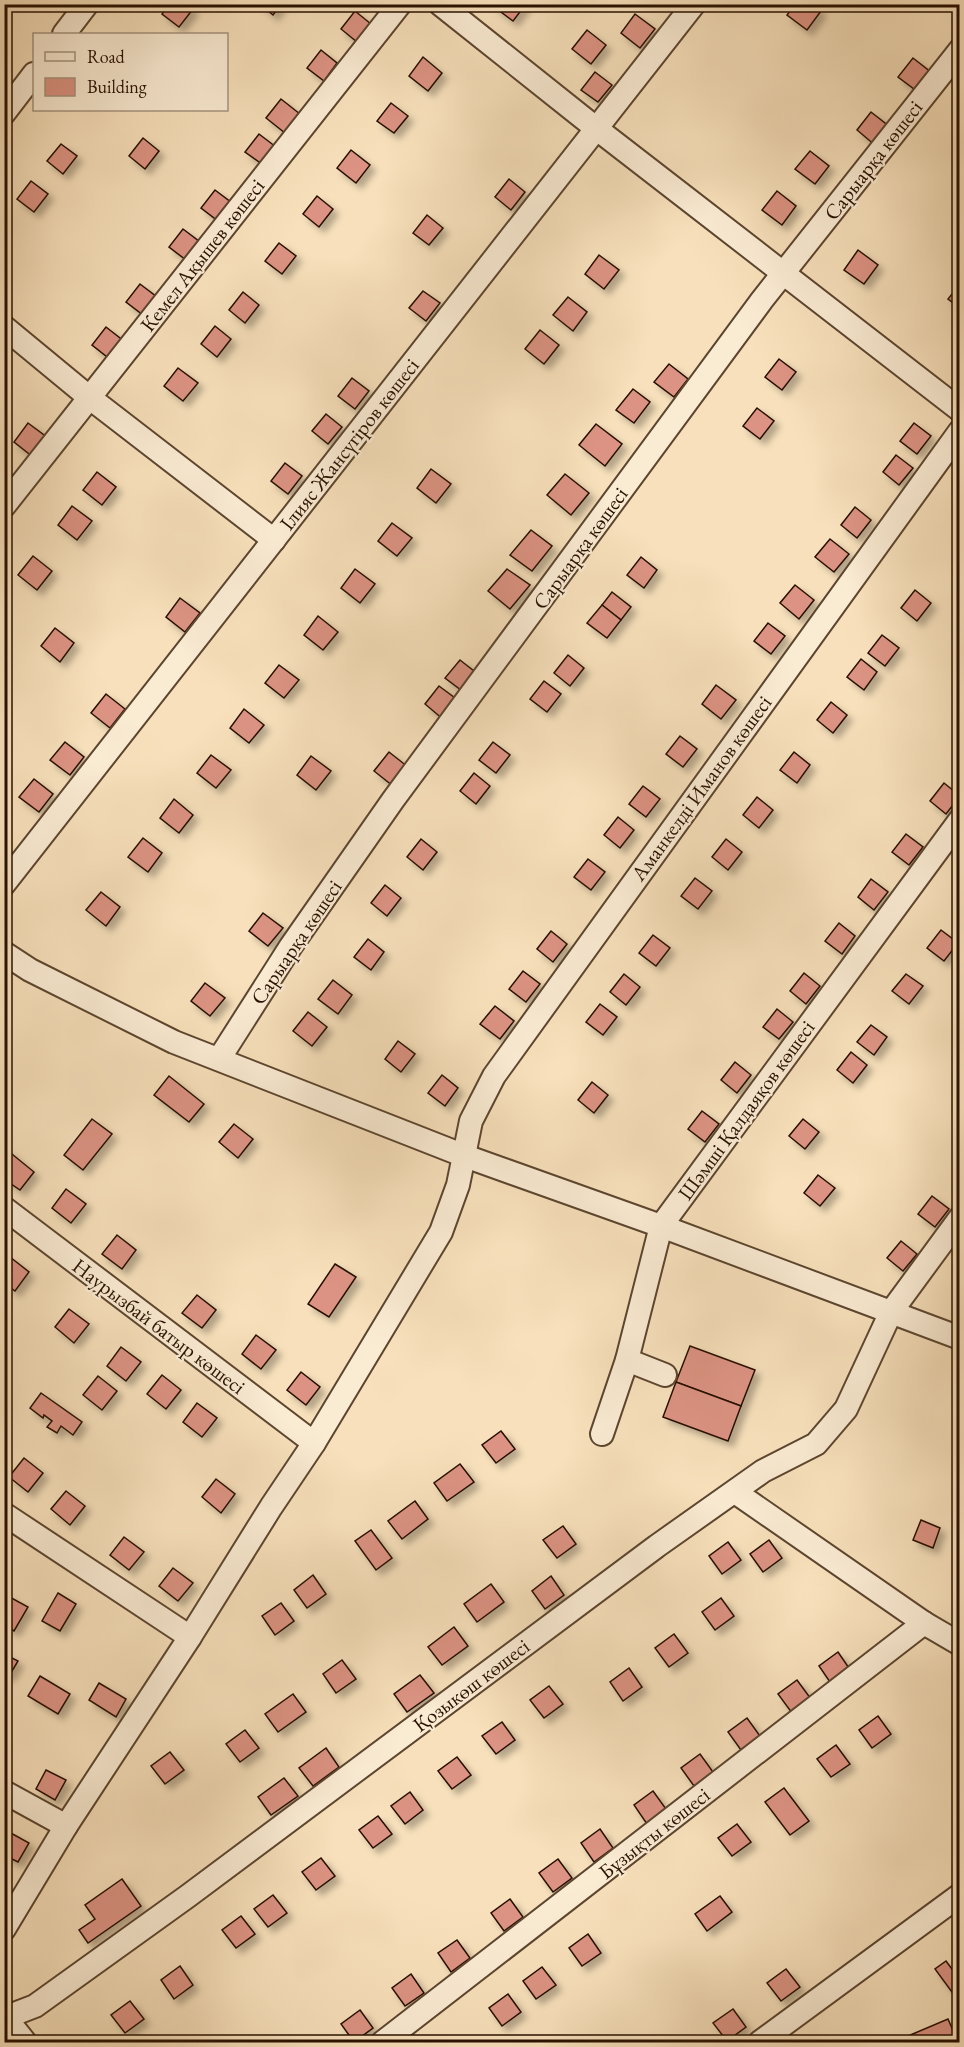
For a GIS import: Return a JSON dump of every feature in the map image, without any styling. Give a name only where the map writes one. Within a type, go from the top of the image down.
[{"type":"street","points":[[65,33],[87,4]]},
{"type":"street","name":"Кемел Ақышев көшесі","points":[[4,506],[400,4]]},
{"type":"street","points":[[440,4],[597,129],[960,410]]},
{"type":"street","name":"Ілияс Жансүгіров көшесі","points":[[4,884],[694,4]]},
{"type":"street","name":"Сарыарқа көшесі","points":[[219,1059],[291,946],[393,800],[783,273],[960,50]]},
{"type":"street","points":[[4,113],[33,75]]},
{"type":"street","points":[[4,327],[90,398],[274,540]]},
{"type":"street","name":"Аманкелді Иманов көшесі","points":[[4,1929],[66,1826],[314,1443],[441,1232],[465,1156],[471,1121],[494,1076],[960,431]]},
{"type":"street","name":"Шәмші Қалдаяқов көшесі","points":[[602,1434],[627,1360],[661,1226],[960,820]]},
{"type":"street","points":[[4,953],[30,970],[174,1042],[465,1156],[661,1226],[960,1338]]},
{"type":"street","name":"Наурызбай батыр көшесі","points":[[4,1208],[314,1443]]},
{"type":"street","name":"Қозыкөш көшесі","points":[[5,2018],[35,2006],[179,1903],[657,1546],[763,1471],[816,1444],[846,1409],[891,1312],[960,1218]]},
{"type":"street","points":[[627,1360],[665,1375]]},
{"type":"street","points":[[735,1492],[924,1623],[960,1644]]},
{"type":"street","points":[[4,1514],[190,1637]]},
{"type":"street","name":"Бұзықты көшесі","points":[[383,2043],[924,1623]]},
{"type":"street","points":[[4,1792],[66,1826]]},
{"type":"street","points":[[760,2043],[960,1895]]},
{"type":"street","points":[[5,2018],[25,2043]]},
{"type":"building","points":[[169,4],[187,4],[193,9],[179,27],[162,14]]},
{"type":"building","points":[[260,4],[281,4],[273,15]]},
{"type":"building","points":[[494,4],[526,4],[513,21],[493,6]]},
{"type":"building","points":[[795,4],[813,4],[821,11],[807,30],[787,15]]},
{"type":"building","points":[[355,11],[371,24],[357,42],[341,29]]},
{"type":"building","points":[[635,14],[655,29],[640,48],[621,33]]},
{"type":"building","points":[[587,30],[606,45],[591,64],[572,49]]},
{"type":"building","points":[[321,50],[337,63],[324,81],[307,68]]},
{"type":"building","points":[[423,57],[442,73],[428,91],[409,76]]},
{"type":"building","points":[[913,58],[932,73],[918,92],[898,77]]},
{"type":"building","points":[[595,72],[612,85],[598,102],[581,90]]},
{"type":"building","points":[[281,99],[300,114],[285,133],[266,118]]},
{"type":"building","points":[[391,103],[408,116],[394,133],[377,121]]},
{"type":"building","points":[[871,112],[890,127],[876,146],[857,130]]},
{"type":"building","points":[[259,134],[276,147],[262,164],[245,152]]},
{"type":"building","points":[[143,138],[159,151],[145,169],[129,156]]},
{"type":"building","points":[[61,144],[77,156],[63,174],[47,161]]},
{"type":"building","points":[[351,150],[370,165],[356,183],[337,168]]},
{"type":"building","points":[[810,151],[829,166],[815,184],[795,169]]},
{"type":"building","points":[[509,179],[525,192],[511,210],[495,197]]},
{"type":"building","points":[[31,181],[48,194],[34,212],[17,199]]},
{"type":"building","points":[[215,190],[232,203],[218,221],[201,208]]},
{"type":"building","points":[[777,191],[796,206],[782,225],[762,210]]},
{"type":"building","points":[[317,196],[333,209],[319,227],[303,214]]},
{"type":"building","points":[[427,215],[443,228],[429,245],[413,233]]},
{"type":"building","points":[[183,229],[200,242],[186,260],[169,247]]},
{"type":"building","points":[[279,243],[296,256],[282,274],[265,261]]},
{"type":"building","points":[[858,250],[878,265],[864,284],[844,270]]},
{"type":"building","points":[[599,255],[619,270],[604,289],[585,274]]},
{"type":"building","points":[[140,284],[157,297],[143,315],[126,302]]},
{"type":"building","points":[[960,284],[960,308],[948,299]]},
{"type":"building","points":[[423,291],[440,303],[426,321],[409,308]]},
{"type":"building","points":[[243,292],[259,305],[245,323],[229,310]]},
{"type":"building","points":[[568,297],[587,312],[573,331],[553,315]]},
{"type":"building","points":[[215,326],[231,339],[217,357],[201,344]]},
{"type":"building","points":[[106,327],[125,342],[111,360],[92,345]]},
{"type":"building","points":[[540,330],[559,345],[544,364],[525,349]]},
{"type":"building","points":[[779,359],[796,372],[782,390],[765,377]]},
{"type":"building","points":[[669,364],[688,379],[674,397],[654,382]]},
{"type":"building","points":[[178,368],[198,383],[183,401],[164,386]]},
{"type":"building","points":[[352,378],[369,391],[355,409],[338,396]]},
{"type":"building","points":[[633,389],[650,402],[634,423],[616,410]]},
{"type":"building","points":[[757,408],[774,421],[760,439],[743,426]]},
{"type":"building","points":[[326,414],[342,427],[328,444],[312,431]]},
{"type":"building","points":[[28,423],[48,438],[33,457],[14,442]]},
{"type":"building","points":[[914,423],[931,436],[917,454],[900,441]]},
{"type":"building","points":[[596,424],[622,444],[605,466],[579,445]]},
{"type":"building","points":[[896,455],[913,468],[899,485],[883,472]]},
{"type":"building","points":[[285,463],[302,476],[288,494],[271,481]]},
{"type":"building","points":[[431,469],[451,484],[436,503],[417,488]]},
{"type":"building","points":[[97,472],[116,487],[102,505],[83,490]]},
{"type":"building","points":[[565,474],[589,493],[571,515],[547,495]]},
{"type":"building","points":[[72,506],[92,521],[77,540],[58,525]]},
{"type":"building","points":[[855,507],[871,520],[857,538],[841,525]]},
{"type":"building","points":[[392,523],[412,538],[397,556],[378,541]]},
{"type":"building","points":[[531,530],[552,546],[532,571],[510,555]]},
{"type":"building","points":[[830,539],[849,554],[834,572],[815,557]]},
{"type":"building","points":[[33,556],[52,571],[37,590],[18,575]]},
{"type":"building","points":[[641,557],[657,570],[644,588],[627,575]]},
{"type":"building","points":[[355,569],[375,584],[360,603],[341,588]]},
{"type":"building","points":[[507,569],[530,585],[510,609],[488,591]]},
{"type":"building","points":[[795,585],[814,600],[799,619],[780,603]]},
{"type":"building","points":[[915,590],[931,603],[917,621],[901,608]]},
{"type":"building","points":[[612,592],[631,607],[621,620],[602,605]]},
{"type":"building","points":[[180,598],[200,613],[185,632],[166,617]]},
{"type":"building","points":[[602,605],[621,620],[607,638],[587,623]]},
{"type":"building","points":[[318,616],[338,632],[323,650],[304,635]]},
{"type":"building","points":[[768,623],[785,636],[771,654],[754,641]]},
{"type":"building","points":[[55,628],[74,643],[60,662],[41,646]]},
{"type":"building","points":[[882,635],[899,648],[885,666],[868,653]]},
{"type":"building","points":[[568,655],[584,668],[570,686],[554,673]]},
{"type":"building","points":[[861,659],[877,672],[864,690],[847,677]]},
{"type":"building","points":[[460,660],[479,675],[465,693],[445,678]]},
{"type":"building","points":[[279,665],[299,680],[284,698],[265,683]]},
{"type":"building","points":[[544,681],[561,694],[547,712],[530,699]]},
{"type":"building","points":[[716,685],[736,700],[721,719],[702,704]]},
{"type":"building","points":[[439,686],[459,701],[444,720],[425,704]]},
{"type":"building","points":[[106,694],[125,709],[110,728],[91,713]]},
{"type":"building","points":[[831,702],[847,715],[833,733],[817,720]]},
{"type":"building","points":[[244,709],[264,725],[249,743],[230,728]]},
{"type":"building","points":[[680,736],[697,749],[683,767],[666,754]]},
{"type":"building","points":[[65,742],[84,757],[70,775],[50,760]]},
{"type":"building","points":[[493,742],[510,755],[496,773],[479,760]]},
{"type":"building","points":[[389,752],[408,767],[393,786],[374,771]]},
{"type":"building","points":[[794,752],[810,765],[797,783],[780,770]]},
{"type":"building","points":[[211,755],[231,770],[216,788],[197,773]]},
{"type":"building","points":[[311,756],[331,771],[316,790],[297,775]]},
{"type":"building","points":[[474,773],[490,786],[476,804],[460,791]]},
{"type":"building","points":[[34,779],[53,794],[39,812],[19,797]]},
{"type":"building","points":[[944,783],[960,796],[946,814],[930,801]]},
{"type":"building","points":[[643,786],[660,799],[646,817],[629,804]]},
{"type":"building","points":[[757,797],[773,810],[759,828],[743,815]]},
{"type":"building","points":[[174,799],[193,815],[179,833],[160,818]]},
{"type":"building","points":[[618,817],[634,830],[620,848],[604,835]]},
{"type":"building","points":[[906,834],[923,847],[909,865],[892,852]]},
{"type":"building","points":[[143,838],[162,853],[148,872],[128,857]]},
{"type":"building","points":[[421,839],[437,852],[423,870],[407,857]]},
{"type":"building","points":[[726,839],[742,852],[728,870],[712,857]]},
{"type":"building","points":[[588,859],[605,872],[591,890],[574,877]]},
{"type":"building","points":[[695,878],[712,891],[698,909],[681,896]]},
{"type":"building","points":[[871,879],[888,892],[874,910],[858,897]]},
{"type":"building","points":[[385,885],[401,898],[387,916],[371,903]]},
{"type":"building","points":[[101,892],[120,907],[106,926],[86,910]]},
{"type":"building","points":[[263,913],[283,928],[268,946],[249,931]]},
{"type":"building","points":[[839,923],[855,936],[842,954],[825,941]]},
{"type":"building","points":[[941,930],[958,943],[944,961],[927,948]]},
{"type":"building","points":[[551,931],[567,944],[553,962],[537,949]]},
{"type":"building","points":[[653,935],[670,948],[656,966],[639,953]]},
{"type":"building","points":[[368,939],[384,952],[371,970],[354,957]]},
{"type":"building","points":[[523,971],[540,984],[526,1002],[509,989]]},
{"type":"building","points":[[804,973],[820,986],[806,1004],[790,991]]},
{"type":"building","points":[[624,974],[640,987],[626,1005],[610,992]]},
{"type":"building","points":[[906,974],[923,986],[909,1004],[892,991]]},
{"type":"building","points":[[333,980],[352,995],[338,1014],[318,999]]},
{"type":"building","points":[[205,983],[225,998],[210,1016],[191,1001]]},
{"type":"building","points":[[600,1004],[617,1017],[603,1035],[586,1022]]},
{"type":"building","points":[[495,1006],[514,1021],[500,1039],[480,1024]]},
{"type":"building","points":[[777,1009],[793,1022],[779,1039],[763,1027]]},
{"type":"building","points":[[308,1012],[327,1027],[312,1046],[293,1031]]},
{"type":"building","points":[[871,1025],[887,1037],[874,1055],[857,1042]]},
{"type":"building","points":[[398,1041],[415,1054],[401,1072],[385,1059]]},
{"type":"building","points":[[851,1052],[867,1065],[853,1083],[837,1070]]},
{"type":"building","points":[[735,1062],[751,1075],[737,1093],[721,1080]]},
{"type":"building","points":[[442,1075],[458,1088],[445,1106],[428,1093]]},
{"type":"building","points":[[169,1076],[204,1104],[189,1122],[154,1095]]},
{"type":"building","points":[[592,1082],[608,1095],[594,1113],[578,1100]]},
{"type":"building","points":[[702,1111],[719,1124],[705,1142],[688,1129]]},
{"type":"building","points":[[92,1119],[112,1134],[83,1170],[64,1155]]},
{"type":"building","points":[[803,1119],[819,1132],[805,1149],[789,1136]]},
{"type":"building","points":[[234,1124],[253,1139],[238,1158],[219,1142]]},
{"type":"building","points":[[7,1150],[34,1172],[20,1190],[4,1179],[4,1153]]},
{"type":"building","points":[[818,1175],[835,1188],[820,1206],[804,1193]]},
{"type":"building","points":[[66,1189],[86,1204],[71,1223],[52,1208]]},
{"type":"building","points":[[932,1196],[949,1209],[935,1227],[918,1214]]},
{"type":"building","points":[[117,1235],[136,1250],[122,1269],[102,1254]]},
{"type":"building","points":[[901,1241],[917,1254],[903,1271],[887,1258]]},
{"type":"building","points":[[10,1257],[29,1272],[15,1291],[4,1283],[4,1264]]},
{"type":"building","points":[[335,1264],[356,1277],[329,1317],[308,1304]]},
{"type":"building","points":[[197,1295],[216,1310],[202,1328],[182,1313]]},
{"type":"building","points":[[69,1309],[89,1324],[74,1343],[55,1327]]},
{"type":"building","points":[[256,1335],[276,1350],[261,1369],[242,1354]]},
{"type":"building","points":[[690,1346],[755,1370],[741,1406],[676,1382]]},
{"type":"building","points":[[121,1347],[141,1362],[126,1381],[107,1366]]},
{"type":"building","points":[[301,1372],[320,1387],[306,1405],[287,1390]]},
{"type":"building","points":[[162,1375],[181,1390],[166,1409],[147,1394]]},
{"type":"building","points":[[98,1376],[117,1391],[102,1410],[83,1395]]},
{"type":"building","points":[[676,1382],[741,1406],[728,1441],[663,1417]]},
{"type":"building","points":[[41,1393],[82,1422],[73,1435],[61,1426],[57,1433],[47,1427],[52,1421],[44,1415],[43,1418],[30,1408]]},
{"type":"building","points":[[197,1403],[217,1418],[202,1437],[183,1422]]},
{"type":"building","points":[[501,1431],[515,1449],[496,1463],[482,1445]]},
{"type":"building","points":[[24,1458],[43,1473],[28,1492],[9,1477]]},
{"type":"building","points":[[460,1464],[474,1482],[447,1501],[434,1483]]},
{"type":"building","points":[[216,1479],[235,1494],[221,1513],[202,1497]]},
{"type":"building","points":[[66,1491],[85,1506],[70,1525],[51,1509]]},
{"type":"building","points":[[415,1501],[428,1519],[402,1539],[388,1521]]},
{"type":"building","points":[[921,1520],[940,1528],[933,1548],[913,1540]]},
{"type":"building","points":[[563,1526],[576,1544],[557,1558],[543,1540]]},
{"type":"building","points":[[371,1530],[392,1558],[376,1570],[355,1541]]},
{"type":"building","points":[[124,1537],[144,1552],[129,1570],[110,1555]]},
{"type":"building","points":[[769,1540],[782,1558],[763,1572],[750,1554]]},
{"type":"building","points":[[728,1542],[741,1560],[722,1574],[709,1556]]},
{"type":"building","points":[[173,1568],[193,1583],[178,1601],[159,1586]]},
{"type":"building","points":[[313,1575],[326,1594],[307,1608],[294,1590]]},
{"type":"building","points":[[551,1576],[564,1595],[545,1609],[532,1591]]},
{"type":"building","points":[[491,1584],[504,1602],[477,1622],[464,1604]]},
{"type":"building","points":[[58,1593],[76,1604],[60,1631],[42,1621]]},
{"type":"building","points":[[6,1595],[28,1607],[14,1631],[4,1625]]},
{"type":"building","points":[[721,1598],[734,1616],[715,1630],[702,1612]]},
{"type":"building","points":[[281,1603],[294,1621],[275,1635],[262,1616]]},
{"type":"building","points":[[454,1627],[468,1646],[442,1665],[428,1647]]},
{"type":"building","points":[[674,1634],[688,1653],[669,1667],[655,1648]]},
{"type":"building","points":[[838,1652],[851,1671],[832,1685],[819,1666]]},
{"type":"building","points":[[4,1654],[18,1661],[9,1676],[4,1674]]},
{"type":"building","points":[[342,1660],[356,1679],[336,1693],[323,1674]]},
{"type":"building","points":[[629,1668],[642,1687],[623,1701],[610,1682]]},
{"type":"building","points":[[420,1675],[434,1693],[407,1712],[394,1694]]},
{"type":"building","points":[[40,1676],[70,1694],[58,1714],[28,1696]]},
{"type":"building","points":[[797,1680],[811,1699],[792,1713],[778,1694]]},
{"type":"building","points":[[99,1683],[126,1699],[116,1717],[89,1700]]},
{"type":"building","points":[[549,1686],[563,1704],[544,1718],[530,1700]]},
{"type":"building","points":[[293,1694],[306,1712],[278,1732],[265,1714]]},
{"type":"building","points":[[878,1716],[891,1734],[872,1748],[859,1730]]},
{"type":"building","points":[[747,1718],[760,1736],[741,1750],[728,1732]]},
{"type":"building","points":[[502,1722],[515,1740],[496,1754],[482,1736]]},
{"type":"building","points":[[245,1730],[259,1748],[240,1762],[226,1744]]},
{"type":"building","points":[[836,1745],[850,1764],[831,1777],[817,1759]]},
{"type":"building","points":[[326,1748],[339,1767],[313,1786],[299,1768]]},
{"type":"building","points":[[170,1752],[184,1770],[165,1784],[151,1766]]},
{"type":"building","points":[[700,1754],[713,1772],[694,1786],[681,1768]]},
{"type":"building","points":[[457,1757],[471,1775],[452,1789],[438,1771]]},
{"type":"building","points":[[46,1770],[66,1780],[55,1800],[36,1789]]},
{"type":"building","points":[[284,1778],[298,1796],[271,1815],[258,1797]]},
{"type":"building","points":[[784,1788],[809,1821],[790,1835],[765,1802]]},
{"type":"building","points":[[653,1791],[666,1809],[647,1824],[634,1805]]},
{"type":"building","points":[[410,1792],[423,1810],[405,1824],[391,1806]]},
{"type":"building","points":[[378,1816],[392,1834],[373,1848],[359,1830]]},
{"type":"building","points":[[737,1824],[751,1842],[732,1856],[718,1838]]},
{"type":"building","points":[[600,1829],[613,1848],[594,1862],[581,1843]]},
{"type":"building","points":[[9,1832],[29,1843],[18,1862],[4,1855],[4,1841]]},
{"type":"building","points":[[321,1858],[335,1876],[316,1890],[302,1872]]},
{"type":"building","points":[[558,1859],[572,1878],[553,1892],[539,1873]]},
{"type":"building","points":[[122,1879],[141,1906],[88,1943],[79,1930],[95,1919],[85,1905]]},
{"type":"building","points":[[273,1895],[287,1913],[268,1927],[254,1909]]},
{"type":"building","points":[[720,1896],[732,1912],[707,1931],[695,1914]]},
{"type":"building","points":[[510,1899],[523,1917],[504,1931],[491,1913]]},
{"type":"building","points":[[241,1916],[255,1934],[236,1948],[222,1930]]},
{"type":"building","points":[[588,1934],[601,1953],[582,1966],[569,1948]]},
{"type":"building","points":[[457,1940],[470,1958],[451,1972],[438,1953]]},
{"type":"building","points":[[946,1961],[960,1980],[960,2003],[935,1969]]},
{"type":"building","points":[[180,1966],[193,1985],[174,1999],[161,1980]]},
{"type":"building","points":[[542,1967],[556,1985],[536,1999],[523,1981]]},
{"type":"building","points":[[786,1969],[800,1987],[781,2001],[767,1983]]},
{"type":"building","points":[[411,1974],[424,1993],[405,2006],[392,1988]]},
{"type":"building","points":[[508,1994],[521,2012],[502,2026],[489,2008]]},
{"type":"building","points":[[130,2001],[144,2019],[125,2033],[111,2015]]},
{"type":"building","points":[[733,2009],[746,2027],[727,2041],[713,2023]]},
{"type":"building","points":[[360,2010],[373,2028],[354,2042],[341,2024]]},
{"type":"building","points":[[948,2019],[958,2042],[902,2042],[901,2039]]},
{"type":"building","points":[[82,2037],[87,2042],[74,2042]]}]
